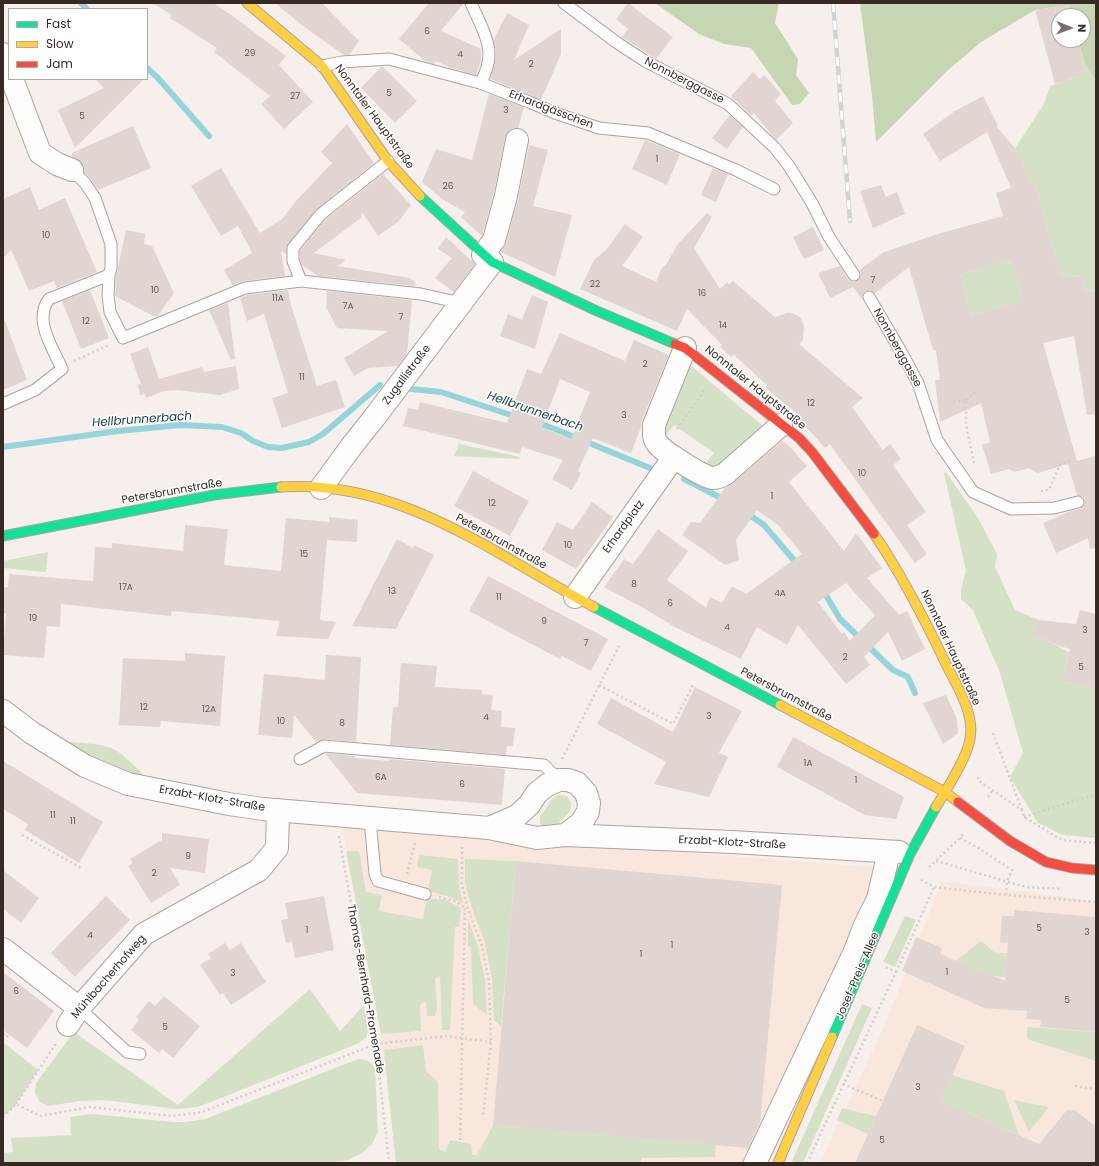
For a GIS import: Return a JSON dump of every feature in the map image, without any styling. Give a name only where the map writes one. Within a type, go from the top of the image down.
[{"type":"street","name":"Nonntaler Hauptstraße","points":[[247,3],[322,66],[388,161],[414,192],[461,233],[487,259],[597,311],[685,348],[782,424],[799,438],[812,452],[891,559],[918,606],[967,708],[972,731],[972,740],[945,792]]},
{"type":"street","points":[[3,54],[8,67]]},
{"type":"street","points":[[12,80],[40,153],[57,164],[72,170]]},
{"type":"street","name":"Zugallistraße","points":[[321,488],[461,303],[487,259],[494,240],[506,196],[518,140]]},
{"type":"street","points":[[685,348],[654,425],[654,438],[668,453],[708,477],[719,478],[782,424]]},
{"type":"street","name":"Erhardplatz","points":[[575,596],[668,453]]},
{"type":"street","name":"Petersbrunnstraße","points":[[3,536],[250,490],[295,487],[351,491],[420,513],[463,533],[531,573],[945,792]]},
{"type":"street","name":"Erzabt-Klotz-Straße","points":[[3,711],[32,734],[85,766],[128,784],[229,804],[337,816],[489,828],[537,838],[565,835],[732,842],[894,852]]},
{"type":"street","points":[[559,780],[568,780],[577,783],[586,793],[589,803],[588,812],[581,823],[565,835]]},
{"type":"street","name":"Erzabt-Klotz-Straße","points":[[489,828],[517,816],[529,805],[537,793],[547,784],[559,780]]},
{"type":"street","points":[[945,792],[1010,840],[1046,862],[1072,868],[1096,870]]},
{"type":"street","name":"Josef-Preis-Allee","points":[[778,1163],[910,854],[945,792]]},
{"type":"street","name":"Mühlbacherhofweg","points":[[74,1016],[144,934],[259,870],[277,848],[278,810]]},
{"type":"street","name":"Josef-Preis-Allee","points":[[755,1163],[856,952],[865,924],[878,898],[894,852]]},
{"type":"street","points":[[3,949],[74,1016]]},
{"type":"lane","points":[[471,3],[489,44],[490,59],[486,73],[480,84]]},
{"type":"lane","name":"Nonnberggasse","points":[[564,3],[645,62],[728,104],[775,148],[789,166],[812,203],[829,237],[854,275]]},
{"type":"lane","name":"Erhardgässchen","points":[[322,66],[342,62],[389,59],[480,84],[529,102],[554,114],[599,128],[648,133],[736,170],[774,189]]},
{"type":"lane","points":[[301,281],[293,261],[293,248],[321,214],[388,161]]},
{"type":"lane","points":[[72,170],[85,183],[95,198],[111,244],[111,268],[109,275],[108,295],[110,312],[123,338],[245,288],[301,281],[421,294],[461,303]]},
{"type":"lane","points":[[3,404],[35,390],[62,369],[43,327],[42,314],[44,305],[49,299],[109,275]]},
{"type":"lane","name":"Nonnberggasse","points":[[869,297],[918,383],[937,440],[974,492],[1011,510],[1054,508],[1078,502]]},
{"type":"lane","points":[[300,759],[324,746],[544,765],[559,780]]},
{"type":"lane","points":[[370,819],[375,874],[378,881],[424,894]]},
{"type":"lane","points":[[74,1016],[127,1052],[140,1054]]},
{"type":"path","points":[[62,369],[75,359],[123,338]]},
{"type":"path","points":[[668,453],[706,388]]},
{"type":"path","points":[[953,402],[966,400],[978,390]]},
{"type":"path","points":[[966,400],[966,424],[973,462],[976,467]]},
{"type":"path","points":[[1034,492],[1049,490],[1060,464],[1072,460]]},
{"type":"path","points":[[559,780],[563,757],[630,626]]},
{"type":"path","points":[[599,685],[673,724],[703,664]]},
{"type":"path","points":[[992,730],[1024,817],[1062,840],[1096,843]]},
{"type":"path","points":[[992,791],[1023,811]]},
{"type":"path","points":[[1024,817],[1096,794]]},
{"type":"path","name":"Thomas-Bernhard-Promenade","points":[[337,816],[340,849],[376,1044],[389,1163]]},
{"type":"path","points":[[404,888],[419,822]]},
{"type":"path","points":[[22,835],[83,869]]},
{"type":"path","points":[[1006,895],[1007,881],[1012,870],[960,838],[936,861],[1007,881],[1026,887],[1065,889]]},
{"type":"path","points":[[462,846],[462,884],[468,911],[482,946],[489,981],[491,1042],[483,1117]]},
{"type":"path","points":[[917,877],[934,887],[1006,895],[1096,902]]},
{"type":"path","points":[[807,1163],[934,887]]},
{"type":"path","points":[[424,894],[457,902],[468,911]]},
{"type":"path","points":[[460,1140],[465,908]]},
{"type":"path","points":[[881,965],[896,972]]},
{"type":"path","name":"Mühlbacherhofweg","points":[[3,1116],[16,1104],[74,1016]]},
{"type":"path","points":[[3,1034],[7,1037],[8,1034]]},
{"type":"path","points":[[16,1104],[40,1116],[90,1107],[172,1116],[202,1112],[376,1044],[446,1036],[491,1042]]},
{"type":"path","points":[[843,1084],[883,1101]]},
{"type":"path","points":[[1076,1086],[1096,1089]]},
{"type":"shaded area","points":[[342,826],[895,869],[769,1163],[396,1163],[381,1034]]},
{"type":"shaded area","points":[[942,881],[1096,901],[1096,1163],[820,1163],[885,1024]]},
{"type":"green space","points":[[655,3],[779,3],[775,23],[798,59],[796,75],[809,93],[800,104],[792,105],[751,48],[724,44],[699,34]]},
{"type":"green space","points":[[860,3],[1096,3],[1096,82],[1084,61],[1080,48],[1091,48],[1091,8],[1069,8],[1068,5],[1035,10],[981,42],[946,72],[876,142],[872,95]]},
{"type":"green space","points":[[1084,61],[1096,82],[1096,291],[1083,290],[1084,277],[1061,276],[1034,181],[1031,182],[1015,148],[1044,104],[1050,86],[1085,74],[1081,63]]},
{"type":"green space","points":[[1011,260],[1023,301],[971,315],[961,274]]},
{"type":"green space","points":[[689,364],[763,426],[720,466],[712,469],[703,466],[714,453],[674,425],[664,438],[661,424]]},
{"type":"green space","points":[[459,444],[520,457],[519,459],[454,456]]},
{"type":"green space","points":[[946,472],[978,518],[997,554],[995,567],[1015,610],[1039,620],[1033,635],[1069,652],[1062,681],[1096,689],[1096,838],[1063,835],[1038,823],[1010,777],[1023,753],[1000,673],[973,610],[961,599],[961,589],[966,571],[944,473]]},
{"type":"green space","points":[[48,552],[46,572],[3,568],[3,561]]},
{"type":"green space","points":[[67,743],[93,744],[112,748],[126,758],[141,772],[142,776],[94,757]]},
{"type":"green space","points":[[558,795],[567,796],[571,803],[570,811],[556,826],[546,827],[540,824],[540,816],[550,802]]},
{"type":"green space","points":[[346,851],[359,851],[366,892],[382,895],[379,911],[423,919],[427,898],[446,900],[461,908],[459,927],[455,927],[450,1030],[442,1030],[440,976],[435,978],[437,1009],[435,1016],[427,1016],[426,1001],[420,1005],[421,1031],[381,1034]]},
{"type":"green space","points":[[419,855],[458,859],[459,885],[463,903],[447,896],[428,891],[432,870],[417,867]]},
{"type":"green space","points":[[465,859],[516,861],[501,1026],[494,1020],[492,980],[485,943],[471,906],[465,882]]},
{"type":"green space","points":[[905,916],[916,920],[895,967],[883,962]]},
{"type":"green space","points":[[468,919],[478,946],[485,981],[487,1015],[473,1004],[471,947],[468,947]]},
{"type":"green space","points":[[981,941],[994,952],[1011,954],[1007,962],[1005,977],[993,976],[956,961]]},
{"type":"green space","points":[[310,989],[340,1031],[364,1005],[368,1032],[366,1038],[357,1044],[198,1107],[176,1109],[104,1100],[80,1101],[48,1106],[40,1102],[35,1093],[36,1083],[74,1032],[178,1105]]},
{"type":"green space","points":[[862,1004],[872,1008],[803,1163],[792,1161]]},
{"type":"green space","points":[[1027,1027],[1096,1032],[1096,1061],[1027,1039]]},
{"type":"green space","points":[[3,1042],[38,1070],[16,1104],[3,1117]]},
{"type":"green space","points":[[423,1045],[426,1071],[438,1082],[439,1149],[445,1152],[450,1140],[471,1144],[472,1155],[477,1155],[493,1125],[716,1145],[715,1157],[641,1158],[641,1163],[396,1163],[384,1050]]},
{"type":"green space","points":[[358,1059],[368,1061],[375,1068],[378,1132],[372,1144],[362,1153],[349,1160],[327,1163],[3,1163],[3,1153],[13,1152],[11,1138],[71,1135],[70,1117],[92,1114],[173,1122],[186,1122],[205,1119]]},
{"type":"green space","points":[[952,1075],[1004,1091],[1019,1135],[941,1101]]},
{"type":"green space","points":[[1014,1100],[1049,1107],[1029,1132]]},
{"type":"green space","points":[[842,1108],[876,1116],[868,1134],[837,1120]]},
{"type":"building","points":[[152,3],[213,3],[286,56],[279,65],[313,102],[284,129],[261,104],[270,96],[214,52],[217,48],[170,18],[172,15]]},
{"type":"building","points":[[275,3],[322,3],[359,41],[349,55],[344,55],[307,29]]},
{"type":"building","points":[[429,3],[464,3],[441,31],[481,49],[481,61],[476,75],[451,68],[436,61],[434,64],[425,61],[399,39]]},
{"type":"building","points":[[628,3],[673,37],[656,59],[622,37],[628,29],[616,19]]},
{"type":"building","points":[[1068,5],[1069,8],[1051,8],[1051,48],[1080,48],[1084,61],[1081,63],[1085,74],[1055,84],[1035,10]]},
{"type":"building","points":[[507,13],[529,25],[514,60],[561,29],[561,54],[541,100],[490,79],[495,62],[496,51],[494,39]]},
{"type":"building","points":[[382,66],[417,101],[395,123],[361,88]]},
{"type":"building","points":[[753,72],[760,79],[764,75],[781,94],[775,101],[793,123],[776,140],[754,113],[751,116],[731,96]]},
{"type":"building","points":[[96,80],[143,80],[75,148],[58,110],[104,88]]},
{"type":"building","points":[[489,94],[524,107],[518,128],[513,128],[508,132],[505,138],[494,193],[482,236],[461,217],[465,212],[442,199],[422,182],[436,149],[472,160]]},
{"type":"building","points":[[983,96],[998,126],[996,126],[1015,148],[1031,182],[1034,181],[1061,276],[1084,277],[1083,290],[1096,291],[1096,414],[1087,415],[1074,336],[1043,343],[1077,461],[1096,456],[1096,548],[1090,549],[1088,538],[1056,553],[1043,523],[1071,511],[1080,509],[1085,504],[1083,497],[1077,495],[1068,464],[1037,473],[1029,468],[1014,472],[1009,469],[991,474],[982,445],[990,442],[981,403],[940,422],[935,380],[940,380],[936,350],[933,350],[909,267],[875,293],[869,290],[865,291],[862,297],[863,301],[853,287],[830,298],[818,273],[840,266],[848,279],[855,282],[860,278],[861,274],[859,270],[884,252],[941,233],[1003,216],[996,193],[1011,188],[987,132],[940,161],[923,134],[955,111]],"holes":[[[1011,260],[1023,301],[971,315],[961,274]]]},
{"type":"building","points":[[730,115],[743,127],[727,149],[712,138]]},
{"type":"building","points":[[347,124],[374,163],[317,209],[288,244],[286,254],[281,251],[285,276],[244,281],[233,286],[224,270],[252,253],[238,226],[221,236],[191,186],[221,168],[260,233],[282,219],[297,200],[332,163],[321,152]]},
{"type":"building","points":[[133,126],[151,168],[98,190],[91,179],[84,172],[82,163],[72,157],[72,153]]},
{"type":"building","points":[[645,140],[680,154],[667,185],[632,169]]},
{"type":"building","points":[[529,145],[548,150],[533,206],[572,215],[555,277],[501,252],[506,243],[518,199]]},
{"type":"building","points":[[713,168],[728,174],[716,202],[701,195]]},
{"type":"building","points":[[383,174],[411,205],[399,221],[378,236],[362,212],[361,218],[314,253],[346,260],[338,266],[410,278],[416,283],[415,286],[318,276],[302,265],[300,260],[300,251],[326,219]]},
{"type":"building","points":[[881,185],[886,197],[897,192],[905,214],[873,228],[860,191]]},
{"type":"building","points":[[30,187],[39,210],[65,198],[97,272],[57,288],[54,281],[29,291],[11,250],[3,258],[3,199]]},
{"type":"building","points":[[707,213],[712,217],[694,248],[720,289],[727,282],[729,284],[733,281],[775,317],[792,313],[800,317],[804,326],[803,340],[799,344],[863,398],[852,407],[883,450],[890,444],[901,459],[893,465],[926,512],[907,525],[927,554],[915,563],[830,444],[825,448],[808,429],[797,420],[801,417],[766,388],[768,386],[734,355],[731,357],[720,347],[722,345],[687,309],[677,331],[580,289],[594,260],[606,250],[625,224],[643,237],[622,266],[656,282],[662,268],[666,265],[677,245]]},
{"type":"building","points":[[813,227],[824,250],[804,259],[793,237]]},
{"type":"building","points":[[126,230],[145,234],[144,244],[152,246],[174,293],[158,316],[153,316],[115,296],[116,276]]},
{"type":"building","points":[[446,237],[475,264],[454,292],[435,278],[452,258],[438,249]]},
{"type":"building","points":[[90,290],[109,338],[81,349],[62,301]]},
{"type":"building","points":[[288,290],[290,302],[317,386],[336,380],[345,407],[282,428],[272,398],[288,393],[264,314],[247,321],[240,298],[247,295]]},
{"type":"building","points":[[327,291],[412,300],[407,354],[398,366],[368,368],[354,376],[344,358],[388,331],[337,328],[326,307]]},
{"type":"building","points":[[532,295],[548,302],[535,349],[500,336],[508,314],[522,320]]},
{"type":"building","points":[[228,303],[235,359],[231,360],[209,310]]},
{"type":"building","points":[[3,321],[5,321],[27,380],[3,390]]},
{"type":"building","points":[[560,333],[625,361],[634,340],[669,355],[642,420],[641,427],[631,453],[593,438],[578,471],[581,473],[572,490],[552,479],[563,460],[522,447],[520,454],[403,426],[408,408],[418,410],[420,402],[507,423],[527,369],[541,374]],"holes":[[[560,379],[590,392],[571,439],[542,428]]]},
{"type":"building","points":[[148,347],[159,379],[202,367],[204,372],[236,366],[239,389],[220,395],[177,390],[164,391],[146,398],[145,394],[140,395],[138,385],[141,384],[130,354]]},
{"type":"building","points":[[782,441],[790,447],[807,466],[789,482],[844,551],[856,533],[882,568],[867,578],[899,615],[907,611],[925,649],[902,661],[888,632],[864,657],[870,665],[846,684],[798,625],[787,645],[757,627],[741,659],[675,627],[604,587],[624,559],[633,564],[658,529],[688,551],[667,580],[706,608],[710,597],[722,603],[732,586],[746,594],[802,554],[778,525],[757,510],[736,540],[739,560],[725,565],[682,535],[691,522],[700,523],[725,488],[733,483]],"holes":[[[846,583],[875,615],[850,641],[844,632],[842,634],[818,602]]]},
{"type":"building","points":[[473,471],[529,501],[510,536],[454,506]]},
{"type":"building","points":[[592,502],[613,517],[576,569],[542,550],[557,522],[573,530]]},
{"type":"building","points":[[329,517],[358,520],[357,542],[327,540],[320,620],[336,622],[328,639],[276,636],[280,621],[172,611],[171,616],[61,604],[60,627],[47,626],[44,658],[3,655],[6,613],[3,613],[3,587],[8,587],[9,574],[93,581],[95,547],[112,548],[112,543],[183,551],[185,525],[228,529],[224,565],[281,571],[286,518],[329,522]]},
{"type":"building","points":[[397,539],[413,548],[414,545],[434,555],[396,629],[352,626]]},
{"type":"building","points":[[488,576],[608,639],[591,671],[562,656],[560,659],[469,611]]},
{"type":"building","points":[[1080,610],[1096,614],[1096,689],[1062,681],[1070,649],[1032,635],[1039,620],[1076,624]]},
{"type":"building","points":[[185,653],[225,656],[220,726],[161,721],[160,727],[119,725],[123,658],[185,661]]},
{"type":"building","points":[[326,655],[361,657],[356,742],[325,739],[316,742],[294,715],[292,738],[258,735],[264,674],[325,680]]},
{"type":"building","points":[[401,663],[437,666],[435,687],[482,690],[482,694],[493,695],[491,710],[502,711],[501,727],[515,728],[513,746],[507,746],[506,755],[390,745],[393,707],[398,707]]},
{"type":"building","points":[[695,687],[742,711],[719,753],[728,757],[709,797],[654,784],[666,762],[597,724],[611,698],[673,732]]},
{"type":"building","points":[[946,695],[957,719],[958,733],[943,744],[923,703]]},
{"type":"building","points":[[793,737],[904,797],[896,819],[865,815],[777,767]]},
{"type":"building","points":[[325,753],[355,756],[355,758],[389,761],[389,759],[505,769],[502,805],[357,793]]},
{"type":"building","points":[[3,761],[103,822],[79,863],[25,830],[28,824],[3,809]]},
{"type":"building","points":[[162,833],[209,839],[205,873],[170,868],[180,885],[151,903],[128,866],[133,863],[130,859],[162,840]]},
{"type":"building","points":[[516,861],[782,885],[760,1122],[748,1148],[493,1125]]},
{"type":"building","points":[[3,870],[39,898],[21,923],[3,909]]},
{"type":"building","points":[[106,896],[130,920],[75,977],[51,953]]},
{"type":"building","points":[[324,896],[334,950],[295,958],[292,942],[286,943],[281,920],[288,919],[285,903]]},
{"type":"building","points":[[1015,910],[1096,917],[1096,1032],[1040,1027],[1041,1020],[1026,1019],[1027,1011],[984,1008],[902,971],[916,937],[942,948],[940,954],[1005,981],[1008,943],[1000,942],[1002,916],[1014,916]]},
{"type":"building","points":[[225,943],[230,950],[241,943],[266,982],[231,1005],[223,993],[220,995],[200,965],[211,958],[208,954]]},
{"type":"building","points":[[3,972],[54,1011],[27,1048],[3,1030]]},
{"type":"building","points":[[164,996],[200,1026],[173,1058],[162,1049],[159,1053],[131,1030],[139,1020],[136,1017],[149,1001],[155,1006]]},
{"type":"building","points":[[917,1025],[965,1046],[941,1101],[1039,1144],[1067,1110],[1075,1110],[1096,1127],[1096,1163],[855,1163]]},
{"type":"waterway","points":[[81,3],[86,8]]},
{"type":"waterway","points":[[148,69],[158,78],[209,136]]},
{"type":"waterway","name":"Hellbrunnerbach","points":[[3,447],[118,431],[181,425],[222,427],[241,433],[253,441],[268,447],[282,448],[309,442],[323,434],[380,385]]},
{"type":"waterway","name":"Hellbrunnerbach","points":[[411,389],[441,392],[517,417]]},
{"type":"waterway","name":"Hellbrunnerbach","points":[[535,422],[650,468]]},
{"type":"waterway","name":"Hellbrunnerbach","points":[[684,479],[725,500]]},
{"type":"waterway","name":"Hellbrunnerbach","points":[[745,512],[764,525],[799,566]]},
{"type":"waterway","name":"Hellbrunnerbach","points":[[824,592],[840,619],[893,670],[908,677],[915,693]]},
{"type":"railway","points":[[833,3],[850,221]]},
{"type":"traffic: fast","points":[[420,196],[492,262],[597,311],[675,344]]},
{"type":"traffic: fast","points":[[3,536],[214,495],[281,487]]},
{"type":"traffic: fast","points":[[594,607],[780,705]]},
{"type":"traffic: fast","points":[[832,1037],[910,854],[936,807]]},
{"type":"traffic: slow","points":[[247,3],[322,66],[388,161],[420,196]]},
{"type":"traffic: slow","points":[[281,487],[325,488],[366,495],[406,507],[445,524],[594,607]]},
{"type":"traffic: slow","points":[[874,534],[894,565],[921,613],[964,699],[970,719],[970,739],[965,755],[956,774],[936,807]]},
{"type":"traffic: slow","points":[[780,705],[945,792],[958,802]]},
{"type":"traffic: slow","points":[[778,1163],[832,1037]]},
{"type":"traffic: jam","points":[[675,344],[685,348],[799,438],[812,452],[874,534]]},
{"type":"traffic: jam","points":[[958,802],[1010,841],[1046,862],[1072,868],[1096,870]]}]
